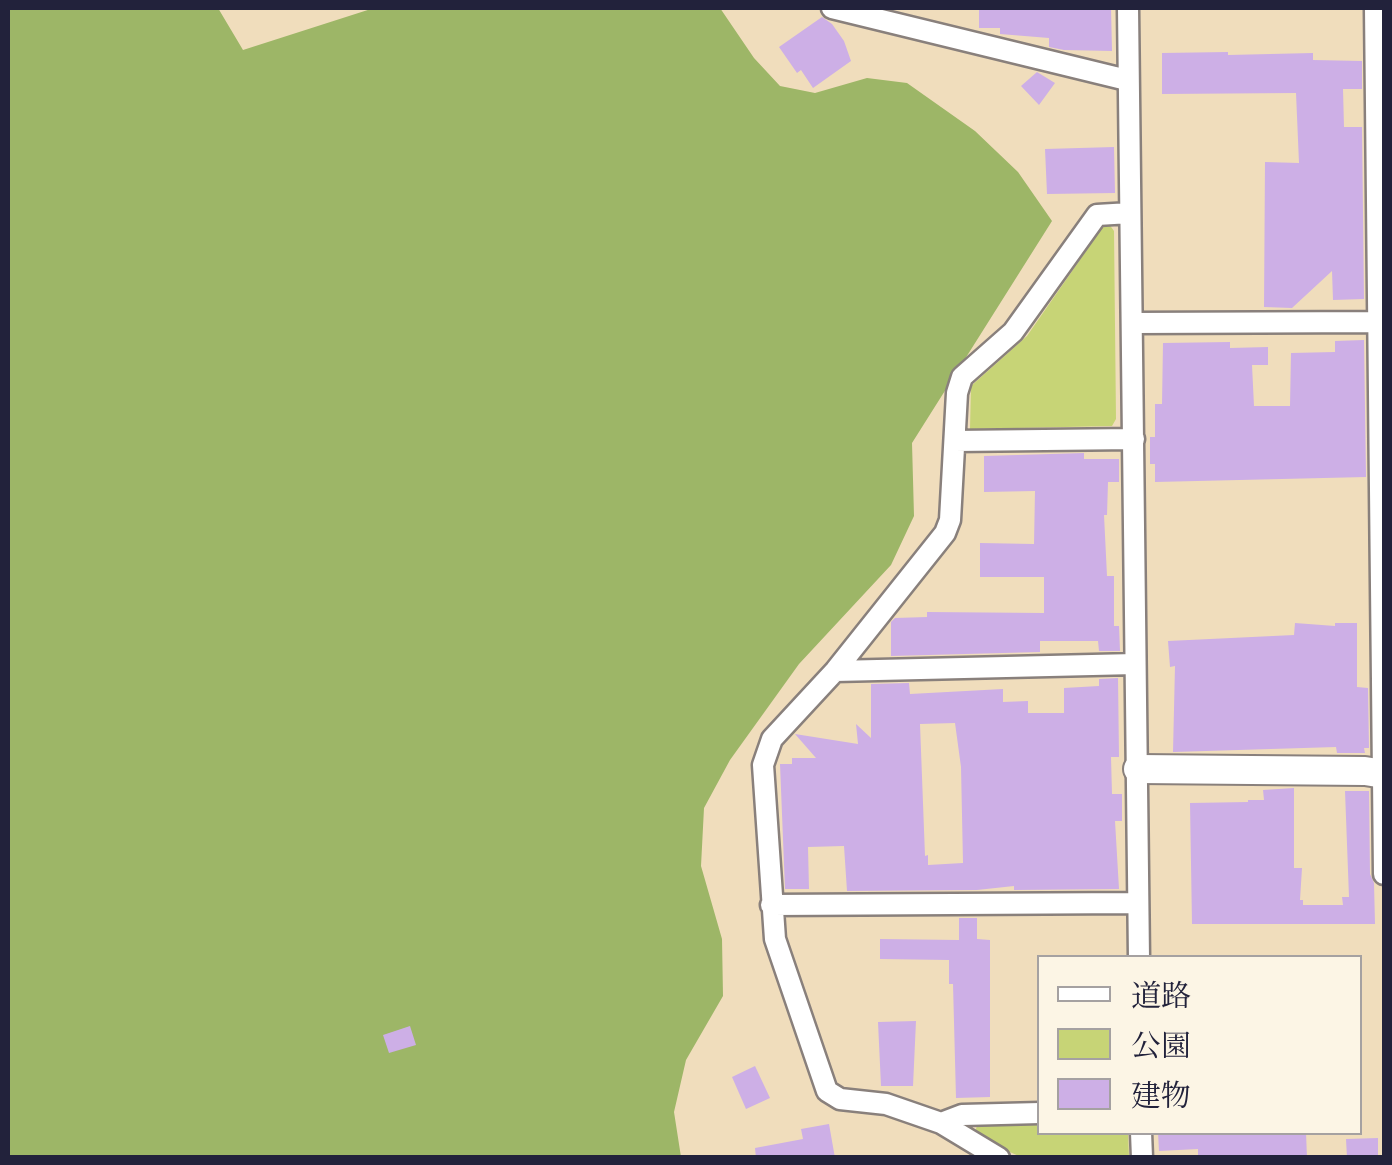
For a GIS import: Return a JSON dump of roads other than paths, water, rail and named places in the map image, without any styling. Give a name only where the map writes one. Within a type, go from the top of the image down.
[{"type":"street","points":[[832,8],[857,11],[1127,80]]},
{"type":"street","points":[[1128,8],[1139,955]]},
{"type":"street","points":[[1374,8],[1381,322],[1384,874]]},
{"type":"street","points":[[1000,1158],[941,1123],[886,1104],[840,1100],[827,1091],[775,939],[762,765],[772,739],[835,671],[946,534],[957,393],[962,377],[1013,332],[1097,215],[1130,213]]},
{"type":"street","points":[[1134,323],[1381,322]]},
{"type":"street","points":[[954,441],[1134,440]]},
{"type":"street","points":[[835,671],[1135,664]]},
{"type":"street","points":[[1138,769],[1384,774]]},
{"type":"street","points":[[771,905],[1138,903]]},
{"type":"street","points":[[941,1123],[962,1115],[1037,1113]]}]
